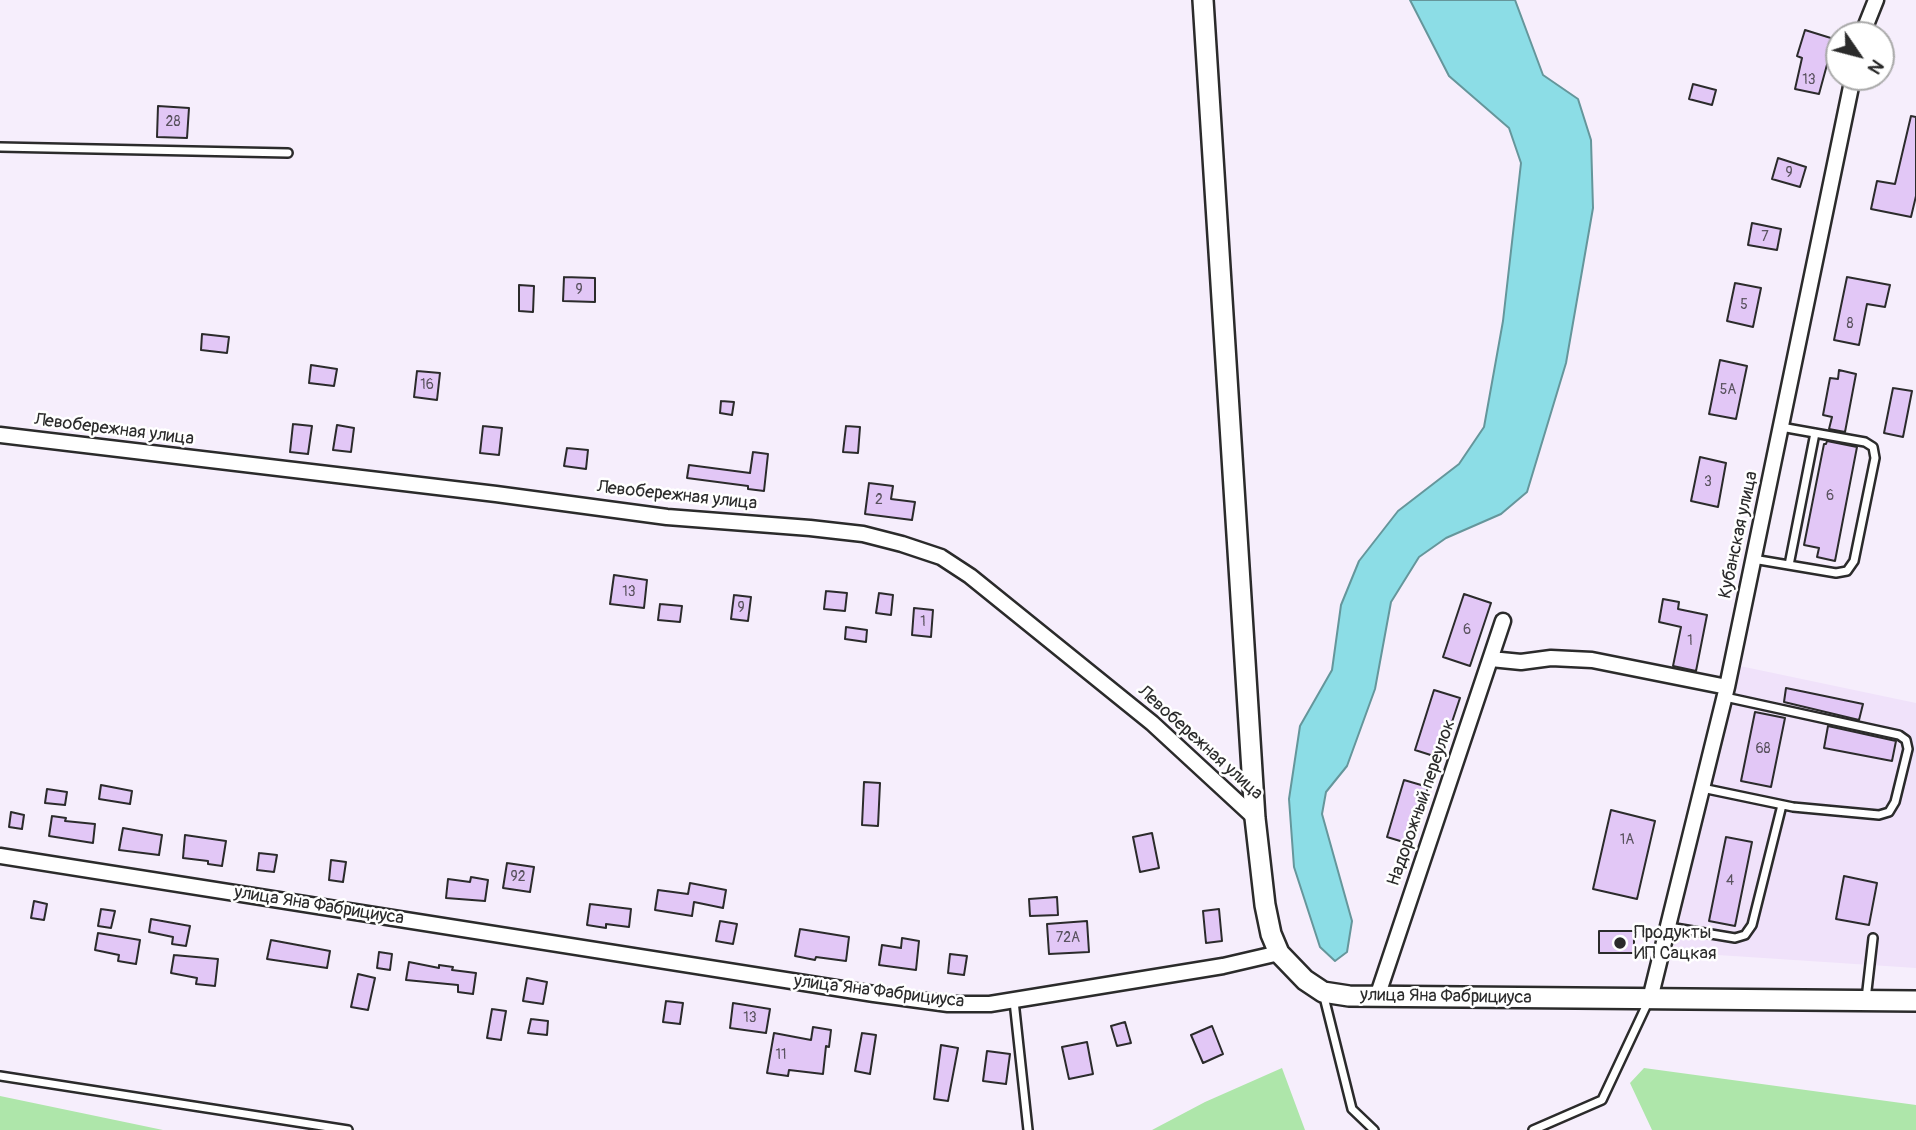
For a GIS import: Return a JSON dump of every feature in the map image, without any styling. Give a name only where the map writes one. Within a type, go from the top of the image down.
[{"type":"street","points":[[1203,0],[1255,818],[1265,905],[1271,934],[1279,953],[1305,980],[1323,992]]},
{"type":"street","points":[[1868,21],[1876,0]]},
{"type":"street","name":"Кубанская улица","points":[[1650,999],[1726,692],[1850,91]]},
{"type":"street","name":"Левобережная улица","points":[[0,435],[667,517],[837,531],[902,544],[942,557],[970,576],[1152,723],[1255,818]]},
{"type":"street","name":"Надорожный переулок","points":[[1377,997],[1503,621]]},
{"type":"street","points":[[1490,659],[1521,662],[1551,658],[1592,660],[1726,692]]},
{"type":"street","name":"улица Яна Фабрициуса","points":[[0,856],[948,1004],[1014,1001],[1210,969],[1279,953]]},
{"type":"street","name":"улица Яна Фабрициуса","points":[[1323,992],[1377,997],[1916,1001]]},
{"type":"lane","points":[[0,147],[288,153]]},
{"type":"lane","points":[[1753,559],[1836,573],[1847,571],[1854,561],[1875,458],[1873,447],[1865,442],[1781,427]]},
{"type":"lane","points":[[1789,565],[1815,433]]},
{"type":"lane","points":[[1702,788],[1782,805],[1879,815],[1889,812],[1895,802],[1902,775],[1908,749],[1906,740],[1899,735],[1726,692]]},
{"type":"lane","points":[[1668,927],[1735,938],[1745,935],[1752,925],[1782,805]]},
{"type":"lane","points":[[1866,1000],[1873,937]]},
{"type":"lane","points":[[1323,992],[1352,1109],[1374,1130]]},
{"type":"lane","points":[[1533,1130],[1602,1100],[1650,999]]},
{"type":"lane","points":[[1014,1001],[1028,1130]]},
{"type":"lane","points":[[0,1076],[348,1130]]},
{"type":"shaded area","points":[[1740,666],[1916,703],[1916,968],[1672,952]]},
{"type":"green space","points":[[1282,1068],[1305,1130],[1152,1130],[1205,1102]]},
{"type":"green space","points":[[1644,1068],[1916,1105],[1916,1130],[1652,1130],[1630,1083]]},
{"type":"green space","points":[[0,1096],[163,1130],[0,1130]]},
{"type":"water","points":[[1410,0],[1515,0],[1543,75],[1578,99],[1591,140],[1593,208],[1566,363],[1527,492],[1501,514],[1446,538],[1419,557],[1391,602],[1375,689],[1347,766],[1326,792],[1322,814],[1352,921],[1347,952],[1335,961],[1320,947],[1294,867],[1289,799],[1300,726],[1332,670],[1341,605],[1359,561],[1398,511],[1459,464],[1484,427],[1503,321],[1521,163],[1509,128],[1449,76]]},
{"type":"building","points":[[1805,30],[1825,36],[1825,72],[1819,94],[1795,89],[1802,58],[1797,56]]},
{"type":"building","points":[[1693,84],[1716,90],[1712,105],[1689,99]]},
{"type":"building","points":[[158,106],[189,108],[187,138],[157,137]]},
{"type":"building","points":[[1911,116],[1916,117],[1916,196],[1911,217],[1871,209],[1877,181],[1895,184]]},
{"type":"building","points":[[1778,158],[1806,167],[1800,187],[1772,179]]},
{"type":"building","points":[[1752,223],[1781,229],[1777,250],[1748,245]]},
{"type":"building","points":[[564,277],[595,278],[595,302],[563,301]]},
{"type":"building","points":[[1847,277],[1890,285],[1885,307],[1867,304],[1859,345],[1834,340]]},
{"type":"building","points":[[1735,283],[1761,288],[1753,327],[1727,321]]},
{"type":"building","points":[[519,285],[534,286],[533,312],[519,311]]},
{"type":"building","points":[[202,334],[229,337],[227,353],[201,350]]},
{"type":"building","points":[[1720,360],[1747,366],[1736,419],[1709,414]]},
{"type":"building","points":[[311,365],[337,369],[334,386],[309,383]]},
{"type":"building","points":[[1839,370],[1856,374],[1845,432],[1829,429],[1832,417],[1823,415],[1830,378],[1838,379]]},
{"type":"building","points":[[417,371],[440,373],[437,400],[414,397]]},
{"type":"building","points":[[1893,388],[1912,391],[1903,437],[1884,433]]},
{"type":"building","points":[[721,401],[734,402],[732,415],[720,413]]},
{"type":"building","points":[[293,424],[312,426],[308,454],[290,452]]},
{"type":"building","points":[[337,425],[354,428],[351,452],[333,450]]},
{"type":"building","points":[[483,426],[502,428],[499,455],[480,453]]},
{"type":"building","points":[[846,426],[860,427],[858,453],[843,452]]},
{"type":"building","points":[[1827,441],[1857,447],[1835,561],[1817,557],[1819,548],[1804,545],[1824,444]]},
{"type":"building","points":[[567,448],[588,450],[586,469],[564,466]]},
{"type":"building","points":[[753,452],[768,454],[764,491],[748,489],[748,486],[687,478],[689,465],[750,473]]},
{"type":"building","points":[[1700,457],[1726,463],[1718,507],[1691,501]]},
{"type":"building","points":[[869,483],[893,486],[891,499],[915,502],[912,520],[865,514]]},
{"type":"building","points":[[614,575],[647,580],[644,608],[610,604]]},
{"type":"building","points":[[826,591],[847,593],[845,611],[824,609]]},
{"type":"building","points":[[879,593],[893,595],[891,615],[876,613]]},
{"type":"building","points":[[1464,594],[1491,603],[1470,666],[1443,657]]},
{"type":"building","points":[[734,595],[751,597],[748,621],[731,619]]},
{"type":"building","points":[[1663,599],[1679,602],[1678,609],[1707,615],[1696,671],[1673,666],[1681,627],[1659,622]]},
{"type":"building","points":[[660,604],[682,606],[680,622],[658,620]]},
{"type":"building","points":[[914,608],[933,610],[931,637],[912,635]]},
{"type":"building","points":[[846,627],[867,630],[866,642],[845,639]]},
{"type":"building","points":[[1786,688],[1863,704],[1859,720],[1784,702]]},
{"type":"building","points":[[1434,690],[1460,698],[1440,758],[1415,750]]},
{"type":"building","points":[[1755,712],[1785,718],[1771,787],[1741,781]]},
{"type":"building","points":[[1828,726],[1896,741],[1892,761],[1824,748]]},
{"type":"building","points":[[1404,780],[1428,787],[1410,844],[1387,837]]},
{"type":"building","points":[[864,782],[880,783],[878,826],[862,825]]},
{"type":"building","points":[[101,785],[132,791],[130,804],[99,799]]},
{"type":"building","points":[[47,789],[67,792],[65,805],[45,803]]},
{"type":"building","points":[[1611,810],[1655,821],[1637,899],[1593,889]]},
{"type":"building","points":[[11,812],[24,815],[22,829],[9,827]]},
{"type":"building","points":[[52,816],[66,818],[65,821],[95,824],[93,843],[49,836]]},
{"type":"building","points":[[123,828],[162,835],[159,855],[119,850]]},
{"type":"building","points":[[1152,833],[1159,868],[1140,872],[1133,837]]},
{"type":"building","points":[[185,835],[226,841],[222,866],[183,858]]},
{"type":"building","points":[[1726,837],[1752,842],[1735,926],[1709,921]]},
{"type":"building","points":[[259,853],[277,855],[274,872],[257,870]]},
{"type":"building","points":[[331,860],[346,862],[343,882],[329,880]]},
{"type":"building","points":[[507,863],[534,867],[530,892],[503,888]]},
{"type":"building","points":[[1844,876],[1877,883],[1869,925],[1836,919]]},
{"type":"building","points":[[471,877],[488,880],[485,901],[446,898],[448,879],[470,882]]},
{"type":"building","points":[[690,883],[726,890],[723,908],[694,902],[692,916],[655,910],[658,890],[688,894]]},
{"type":"building","points":[[1057,897],[1058,915],[1030,916],[1029,899]]},
{"type":"building","points":[[34,901],[47,904],[44,920],[31,918]]},
{"type":"building","points":[[590,904],[631,909],[629,927],[587,925]]},
{"type":"building","points":[[101,909],[115,911],[111,928],[98,926]]},
{"type":"building","points":[[1219,909],[1222,941],[1206,943],[1203,911]]},
{"type":"building","points":[[151,919],[190,926],[186,946],[172,944],[173,937],[149,932]]},
{"type":"building","points":[[720,921],[737,924],[733,944],[716,941]]},
{"type":"building","points":[[1087,921],[1089,952],[1049,954],[1047,924]]},
{"type":"building","points":[[800,929],[849,937],[846,961],[795,956]]},
{"type":"building","points":[[1599,931],[1634,931],[1634,953],[1599,953]]},
{"type":"building","points":[[98,933],[140,940],[136,964],[118,961],[119,955],[95,950]]},
{"type":"building","points":[[902,938],[919,941],[916,970],[879,965],[882,945],[901,948]]},
{"type":"building","points":[[271,940],[330,951],[327,968],[267,959]]},
{"type":"building","points":[[379,952],[392,954],[390,970],[377,968]]},
{"type":"building","points":[[950,954],[967,956],[964,975],[948,973]]},
{"type":"building","points":[[174,955],[218,959],[215,986],[196,984],[197,978],[171,973]]},
{"type":"building","points":[[409,962],[439,968],[439,965],[453,967],[452,970],[476,973],[473,994],[458,992],[458,985],[406,980]]},
{"type":"building","points":[[358,974],[375,978],[368,1010],[351,1007]]},
{"type":"building","points":[[527,978],[547,982],[543,1004],[523,1001]]},
{"type":"building","points":[[666,1001],[683,1003],[680,1024],[663,1022]]},
{"type":"building","points":[[733,1003],[770,1009],[766,1033],[730,1028]]},
{"type":"building","points":[[492,1009],[506,1011],[501,1040],[487,1038]]},
{"type":"building","points":[[531,1019],[548,1021],[547,1035],[528,1033]]},
{"type":"building","points":[[1125,1022],[1131,1043],[1117,1046],[1111,1026]]},
{"type":"building","points":[[1212,1026],[1223,1054],[1203,1063],[1191,1035]]},
{"type":"building","points":[[813,1027],[831,1030],[823,1074],[789,1070],[788,1076],[767,1073],[774,1033],[811,1040]]},
{"type":"building","points":[[862,1033],[876,1035],[870,1074],[855,1071]]},
{"type":"building","points":[[1087,1042],[1093,1074],[1069,1079],[1062,1047]]},
{"type":"building","points":[[941,1045],[958,1048],[948,1101],[934,1099]]},
{"type":"building","points":[[987,1051],[1010,1054],[1006,1084],[983,1081]]},
{"type":"place","name":"Продукты ИП Сацкая","points":[[1620,943]]}]
